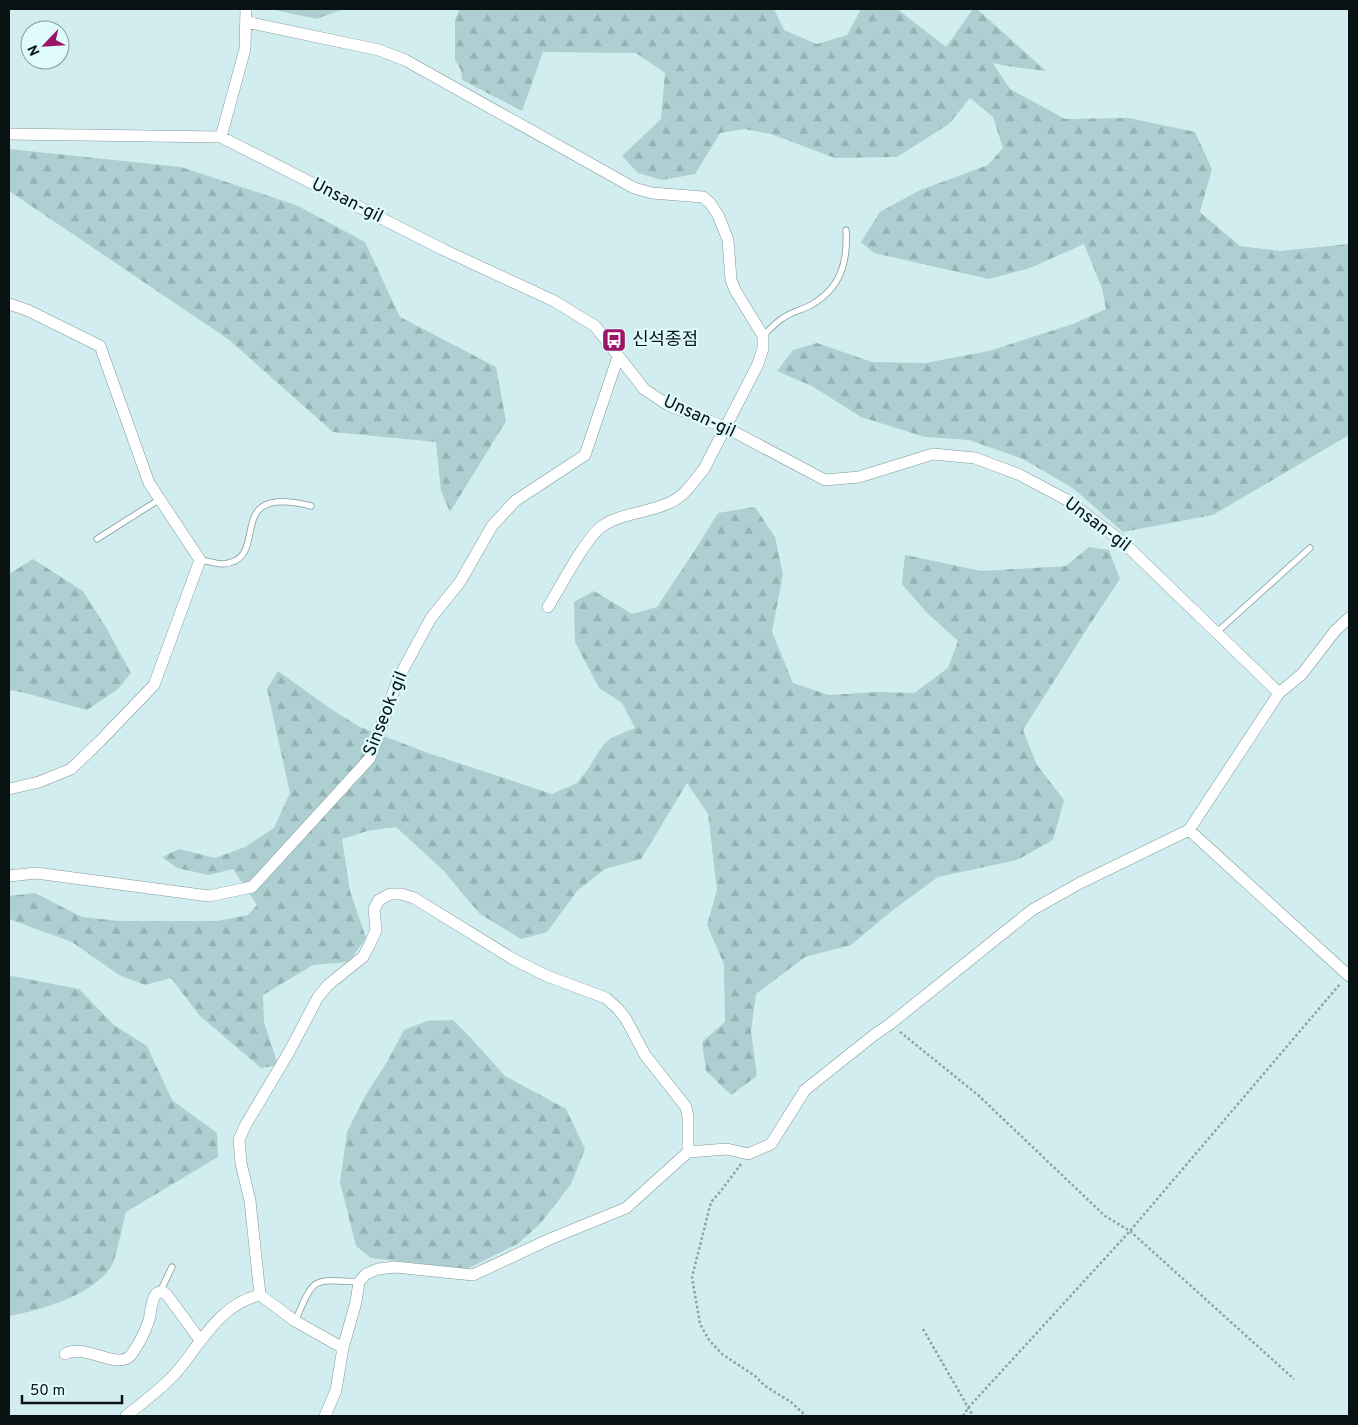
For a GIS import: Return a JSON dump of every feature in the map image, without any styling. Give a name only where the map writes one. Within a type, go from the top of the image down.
[{"type":"street","points":[[221,137],[245,49],[246,9]]},
{"type":"street","points":[[246,22],[379,50],[405,60],[634,188],[652,193],[703,197],[710,203],[718,215],[728,240],[731,280],[763,336],[763,348],[758,364],[704,469],[680,497],[669,504],[621,518],[601,527],[588,541],[548,606]]},
{"type":"street","name":"Unsan-gil","points":[[9,134],[221,137],[444,250],[554,301],[595,326],[644,389],[668,405],[725,427],[825,480],[859,477],[933,454],[975,458],[1020,475],[1067,500],[1124,543],[1279,693]]},
{"type":"street","points":[[9,304],[27,310],[100,346],[149,483],[200,560],[154,685],[71,769],[39,782],[9,789]]},
{"type":"street","name":"Sinseok-gil","points":[[9,876],[36,873],[209,896],[252,887],[370,758],[398,679],[431,618],[460,582],[492,526],[515,501],[585,455],[618,357]]},
{"type":"street","points":[[324,1416],[336,1390],[342,1348],[356,1302],[359,1282],[366,1274],[378,1269],[395,1267],[473,1275],[550,1239],[626,1208],[688,1152],[727,1149],[748,1154],[771,1144],[805,1090],[1032,910],[1080,883],[1189,830],[1279,693],[1302,674],[1336,631],[1349,618]]},
{"type":"street","points":[[1189,830],[1349,975]]},
{"type":"street","points":[[342,1348],[295,1321],[260,1295],[250,1201],[241,1163],[239,1140],[245,1126],[290,1052],[318,997],[328,985],[363,957],[376,930],[374,909],[379,900],[390,894],[401,894],[414,898],[513,959],[547,976],[606,998],[626,1019],[645,1055],[686,1107],[688,1117],[688,1152]]},
{"type":"street","points":[[65,1354],[71,1351],[81,1351],[117,1361],[127,1359],[148,1323],[153,1300],[156,1294],[160,1292],[164,1292],[167,1295],[200,1340]]},
{"type":"street","points":[[126,1416],[175,1373],[209,1328],[229,1309],[243,1300],[260,1295]]},
{"type":"lane","points":[[763,336],[782,318],[815,302],[833,288],[841,274],[845,260],[846,230]]},
{"type":"lane","points":[[96,539],[160,500]]},
{"type":"lane","points":[[200,560],[221,564],[240,558],[245,552],[254,516],[260,507],[272,502],[284,501],[311,506]]},
{"type":"lane","points":[[1216,632],[1310,548]]},
{"type":"lane","points":[[160,1292],[172,1267]]},
{"type":"lane","points":[[295,1321],[310,1288],[317,1282],[325,1280],[359,1282]]},
{"type":"path","points":[[963,1416],[968,1408],[1130,1231],[1349,975]]},
{"type":"path","points":[[890,1024],[978,1095],[1105,1216],[1130,1231],[1294,1379]]},
{"type":"path","points":[[748,1154],[720,1192],[710,1202],[692,1277],[700,1324],[709,1340],[722,1354],[755,1376],[765,1386],[791,1402],[806,1416]]},
{"type":"path","points":[[923,1329],[973,1416]]},
{"type":"green space","points":[[271,9],[344,9],[316,19]]},
{"type":"green space","points":[[460,9],[774,9],[784,30],[817,44],[847,35],[861,9],[897,9],[946,47],[973,9],[977,9],[1046,71],[993,63],[1010,89],[1065,119],[1129,118],[1195,132],[1212,169],[1200,212],[1240,246],[1280,251],[1349,244],[1349,435],[1213,515],[1123,532],[1074,489],[1023,459],[969,440],[925,437],[861,417],[812,386],[777,371],[793,350],[817,343],[872,362],[925,363],[989,351],[1073,324],[1106,309],[1102,288],[1084,244],[1030,268],[989,279],[874,253],[861,242],[880,212],[918,191],[988,165],[1003,148],[993,117],[970,98],[949,124],[897,157],[835,158],[771,134],[744,129],[720,133],[695,174],[662,180],[638,173],[622,156],[661,119],[665,73],[636,53],[543,52],[522,111],[462,80],[461,70],[455,60],[455,19]]},
{"type":"green space","points":[[9,149],[181,167],[296,205],[365,242],[400,317],[496,367],[506,421],[450,512],[441,491],[436,442],[333,432],[228,339],[9,191]]},
{"type":"green space","points":[[755,507],[775,537],[783,574],[772,632],[793,683],[829,695],[878,692],[914,693],[948,668],[958,641],[927,613],[902,584],[905,555],[981,571],[1066,566],[1089,547],[1109,550],[1120,579],[1023,730],[1037,765],[1064,800],[1053,840],[1017,860],[938,877],[893,910],[851,945],[805,957],[756,994],[751,1031],[757,1076],[731,1095],[706,1071],[702,1042],[725,1022],[724,964],[707,925],[717,890],[708,814],[687,783],[641,859],[605,869],[578,890],[547,932],[521,939],[480,914],[443,870],[396,827],[367,831],[342,839],[350,891],[366,938],[349,962],[313,965],[263,995],[264,1022],[278,1065],[261,1068],[200,1016],[171,978],[145,985],[119,975],[72,942],[9,919],[9,896],[35,893],[82,917],[120,921],[217,921],[248,915],[257,905],[233,869],[209,875],[177,868],[162,857],[179,849],[215,858],[245,847],[274,828],[290,793],[267,689],[278,671],[360,727],[428,753],[552,794],[577,783],[603,745],[611,738],[635,728],[622,703],[599,688],[575,642],[574,602],[594,591],[632,614],[657,607],[718,513]]},
{"type":"green space","points":[[33,559],[83,591],[107,629],[131,673],[118,689],[87,710],[9,690],[9,574]]},
{"type":"green space","points":[[9,977],[79,989],[114,1025],[147,1046],[172,1100],[217,1133],[218,1157],[126,1212],[113,1263],[102,1277],[91,1286],[50,1306],[9,1316]]},
{"type":"green space","points":[[453,1020],[505,1076],[566,1109],[585,1149],[571,1184],[540,1224],[519,1243],[467,1269],[371,1258],[356,1246],[340,1182],[347,1132],[365,1096],[387,1062],[404,1030],[427,1021]]},
{"type":"place","name":"신석종점","points":[[614,340]]}]
